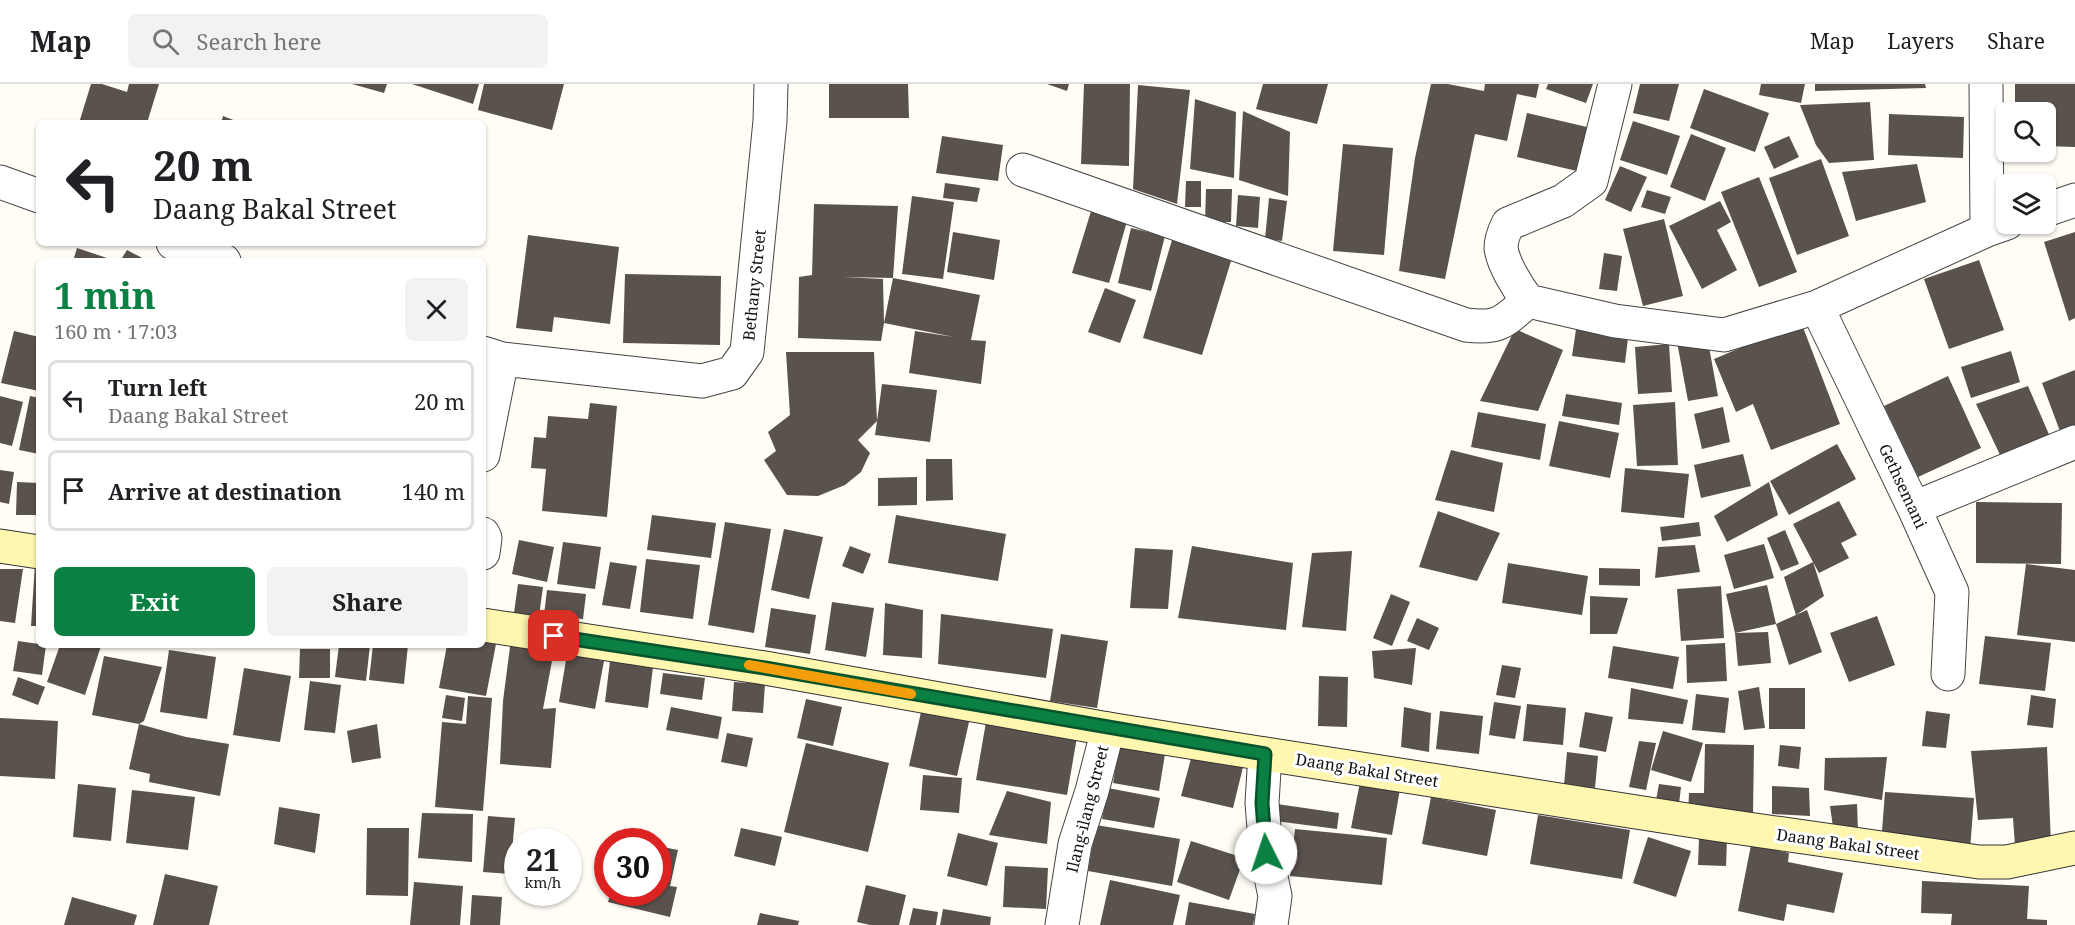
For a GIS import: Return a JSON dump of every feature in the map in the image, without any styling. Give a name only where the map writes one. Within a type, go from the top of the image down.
[{"type":"street","name":"Bethany Street","points":[[492,356],[702,381],[732,373],[747,352],[770,121],[771,84]]},
{"type":"street","points":[[1615,84],[1591,181],[1563,201],[1508,224],[1502,237],[1501,249],[1516,287],[1528,301],[1615,321],[1724,335],[1817,307],[1996,227]]},
{"type":"street","points":[[1986,84],[1996,214]]},
{"type":"street","points":[[1023,170],[1466,325],[1487,328],[1504,321],[1528,301]]},
{"type":"street","points":[[0,182],[36,195]]},
{"type":"street","points":[[2056,207],[2075,200]]},
{"type":"street","points":[[182,246],[216,258]]},
{"type":"street","name":"Gethsemani","points":[[1817,307],[1952,592],[1948,674]]},
{"type":"street","points":[[486,421],[492,356]]},
{"type":"street","points":[[1914,508],[2073,447]]},
{"type":"street","points":[[0,546],[36,552]]},
{"type":"street","name":"Daang Bakal Street","points":[[486,625],[765,668],[1108,729],[1265,754],[1713,824],[1979,862],[2007,862],[2075,848]]},
{"type":"street","name":"Ilang-ilang Street","points":[[1062,925],[1075,844],[1108,729]]},
{"type":"street","points":[[1265,754],[1262,803],[1265,843],[1275,896],[1271,925]]},
{"type":"building","points":[[91,84],[102,84],[127,92],[129,84],[159,84],[148,120],[80,120]]},
{"type":"building","points":[[352,84],[387,84],[384,93]]},
{"type":"building","points":[[412,84],[479,84],[473,104]]},
{"type":"building","points":[[484,84],[564,84],[552,130],[478,110]]},
{"type":"building","points":[[829,84],[908,84],[909,118],[829,118]]},
{"type":"building","points":[[1047,84],[1069,84],[1067,91]]},
{"type":"building","points":[[1084,84],[1130,84],[1129,166],[1081,164]]},
{"type":"building","points":[[1263,84],[1328,84],[1317,124],[1256,109]]},
{"type":"building","points":[[1431,84],[1448,84],[1484,91],[1485,84],[1539,84],[1536,98],[1517,94],[1507,141],[1475,134],[1445,279],[1399,271],[1415,158]]},
{"type":"building","points":[[1548,84],[1593,84],[1586,103],[1546,89]]},
{"type":"building","points":[[1640,84],[1679,84],[1669,121],[1633,113]]},
{"type":"building","points":[[1761,84],[1805,84],[1801,103],[1759,95]]},
{"type":"building","points":[[1815,84],[1925,84],[1926,88],[1815,91]]},
{"type":"building","points":[[2015,84],[2075,84],[2075,147],[2056,146],[2056,102],[2015,102]]},
{"type":"building","points":[[1138,85],[1190,90],[1177,204],[1133,189]]},
{"type":"building","points":[[1704,89],[1769,113],[1755,152],[1690,128]]},
{"type":"building","points":[[1195,99],[1236,112],[1234,178],[1190,169]]},
{"type":"building","points":[[1870,102],[1874,160],[1829,163],[1816,145],[1800,105]]},
{"type":"building","points":[[1243,111],[1290,132],[1288,196],[1239,180]]},
{"type":"building","points":[[1527,113],[1587,127],[1577,171],[1517,157]]},
{"type":"building","points":[[1889,114],[1964,117],[1963,158],[1888,155]]},
{"type":"building","points":[[223,116],[233,120],[222,120]]},
{"type":"building","points":[[1633,121],[1680,136],[1667,175],[1620,160]]},
{"type":"building","points":[[1691,134],[1726,148],[1705,201],[1670,187]]},
{"type":"building","points":[[942,136],[1003,145],[998,181],[936,173]]},
{"type":"building","points":[[1789,136],[1799,157],[1774,169],[1764,147]]},
{"type":"building","points":[[1343,144],[1393,148],[1384,255],[1333,251]]},
{"type":"building","points":[[1821,159],[1849,236],[1797,255],[1769,178]]},
{"type":"building","points":[[1917,164],[1926,202],[1856,221],[1842,172]]},
{"type":"building","points":[[1620,166],[1647,177],[1631,212],[1605,200]]},
{"type":"building","points":[[1759,177],[1797,272],[1759,287],[1721,192]]},
{"type":"building","points":[[1186,181],[1201,181],[1201,207],[1185,207]]},
{"type":"building","points":[[945,183],[980,188],[977,202],[943,198]]},
{"type":"building","points":[[1206,189],[1232,189],[1231,222],[1205,222]]},
{"type":"building","points":[[1647,190],[1671,197],[1665,214],[1641,207]]},
{"type":"building","points":[[1238,195],[1260,197],[1258,228],[1236,226]]},
{"type":"building","points":[[912,196],[954,202],[943,279],[902,274]]},
{"type":"building","points":[[1269,198],[1287,201],[1282,241],[1265,239]]},
{"type":"building","points":[[1720,201],[1731,222],[1717,230],[1737,270],[1702,289],[1669,226]]},
{"type":"building","points":[[814,204],[898,206],[893,278],[843,277],[883,279],[884,323],[881,341],[798,338],[799,277],[812,275]]},
{"type":"building","points":[[1092,208],[1128,218],[1109,283],[1072,273]]},
{"type":"building","points":[[1664,219],[1683,296],[1643,306],[1623,229]]},
{"type":"building","points":[[1131,228],[1165,236],[1151,291],[1118,283]]},
{"type":"building","points":[[953,232],[1000,240],[994,280],[947,272]]},
{"type":"building","points":[[2075,232],[2075,318],[2069,321],[2044,242]]},
{"type":"building","points":[[528,235],[619,247],[610,324],[554,317],[552,332],[516,328]]},
{"type":"building","points":[[1172,240],[1232,258],[1202,355],[1143,338]]},
{"type":"building","points":[[77,248],[107,258],[74,258]]},
{"type":"building","points":[[127,250],[142,258],[122,258]]},
{"type":"building","points":[[1604,253],[1622,256],[1617,291],[1599,289]]},
{"type":"building","points":[[1979,260],[2004,330],[1949,349],[1924,279]]},
{"type":"building","points":[[625,274],[721,276],[720,345],[623,343]]},
{"type":"building","points":[[893,278],[980,295],[971,340],[986,341],[981,384],[909,373],[915,331],[954,337],[884,323]]},
{"type":"building","points":[[1105,288],[1136,300],[1120,343],[1088,332]]},
{"type":"building","points":[[1578,316],[1628,338],[1625,363],[1572,356]]},
{"type":"building","points":[[1801,322],[1840,424],[1771,450],[1753,404],[1736,412],[1714,359]]},
{"type":"building","points":[[1515,329],[1563,350],[1538,411],[1480,401]]},
{"type":"building","points":[[14,331],[36,336],[36,390],[1,383]]},
{"type":"building","points":[[1707,336],[1718,396],[1688,401],[1677,342]]},
{"type":"building","points":[[1669,344],[1672,392],[1638,394],[1635,347]]},
{"type":"building","points":[[2011,351],[2020,382],[1971,398],[1961,367]]},
{"type":"building","points":[[786,352],[874,352],[877,421],[858,440],[870,453],[861,472],[845,485],[818,496],[787,495],[764,460],[776,451],[768,432],[790,415]]},
{"type":"building","points":[[2075,370],[2075,429],[2061,434],[2042,383]]},
{"type":"building","points":[[1948,376],[1981,448],[1918,477],[1884,406]]},
{"type":"building","points":[[882,384],[937,390],[930,442],[875,435]]},
{"type":"building","points":[[2028,386],[2051,439],[2001,457],[1976,404]]},
{"type":"building","points":[[1566,394],[1622,403],[1619,425],[1562,416]]},
{"type":"building","points":[[0,396],[23,402],[12,446],[0,443]]},
{"type":"building","points":[[30,396],[36,397],[36,453],[19,450]]},
{"type":"building","points":[[1675,402],[1678,465],[1637,466],[1633,405]]},
{"type":"building","points":[[590,403],[617,406],[607,517],[542,511],[546,469],[531,468],[534,437],[546,438],[548,416],[588,419]]},
{"type":"building","points":[[1723,407],[1730,442],[1702,449],[1694,414]]},
{"type":"building","points":[[1478,412],[1546,424],[1540,460],[1471,447]]},
{"type":"building","points":[[1559,421],[1619,433],[1610,478],[1549,466]]},
{"type":"building","points":[[1837,444],[1856,479],[1789,515],[1770,481]]},
{"type":"building","points":[[1451,450],[1503,463],[1494,512],[1435,500]]},
{"type":"building","points":[[1743,454],[1751,486],[1701,498],[1694,465]]},
{"type":"building","points":[[926,459],[952,459],[953,500],[926,501]]},
{"type":"building","points":[[1625,468],[1689,474],[1684,518],[1621,512]]},
{"type":"building","points":[[0,470],[14,472],[9,504],[0,502]]},
{"type":"building","points":[[917,477],[917,505],[878,506],[878,478]]},
{"type":"building","points":[[17,482],[36,483],[36,515],[16,515]]},
{"type":"building","points":[[1769,482],[1778,515],[1727,542],[1714,516]]},
{"type":"building","points":[[1839,501],[1857,535],[1841,543],[1849,558],[1819,573],[1793,524]]},
{"type":"building","points":[[1976,502],[2062,503],[2061,564],[1976,563]]},
{"type":"building","points":[[1438,511],[1500,533],[1477,581],[1419,567]]},
{"type":"building","points":[[652,515],[716,523],[711,558],[647,550]]},
{"type":"building","points":[[896,515],[1006,534],[998,581],[888,563]]},
{"type":"building","points":[[725,522],[771,529],[754,633],[708,625]]},
{"type":"building","points":[[1699,522],[1701,536],[1662,541],[1660,527]]},
{"type":"building","points":[[784,529],[823,537],[809,599],[771,590]]},
{"type":"building","points":[[1785,530],[1799,564],[1781,571],[1767,538]]},
{"type":"building","points":[[519,540],[554,547],[547,582],[512,574]]},
{"type":"building","points":[[563,542],[601,547],[595,589],[557,584]]},
{"type":"building","points":[[1764,544],[1774,578],[1734,589],[1724,555]]},
{"type":"building","points":[[1695,545],[1700,572],[1655,578],[1658,547]]},
{"type":"building","points":[[850,546],[871,554],[863,574],[842,566]]},
{"type":"building","points":[[1192,546],[1293,563],[1286,630],[1178,618]]},
{"type":"building","points":[[1135,548],[1173,550],[1168,609],[1130,608]]},
{"type":"building","points":[[1352,551],[1346,631],[1302,627],[1312,553]]},
{"type":"building","points":[[646,559],[700,565],[693,619],[640,612]]},
{"type":"building","points":[[610,562],[637,566],[630,609],[602,605]]},
{"type":"building","points":[[1813,562],[1824,596],[1796,615],[1784,577]]},
{"type":"building","points":[[1508,563],[1588,576],[1582,615],[1502,603]]},
{"type":"building","points":[[35,564],[36,626],[31,626]]},
{"type":"building","points":[[2026,564],[2075,570],[2075,642],[2017,635]]},
{"type":"building","points":[[1599,568],[1640,569],[1640,586],[1599,585]]},
{"type":"building","points":[[0,569],[23,569],[15,623],[0,621]]},
{"type":"building","points":[[518,584],[543,587],[539,616],[514,613]]},
{"type":"building","points":[[1767,585],[1776,624],[1735,633],[1726,594]]},
{"type":"building","points":[[1721,586],[1724,638],[1681,641],[1677,589]]},
{"type":"building","points":[[547,590],[586,594],[583,619],[544,615]]},
{"type":"building","points":[[1391,594],[1410,602],[1392,646],[1373,638]]},
{"type":"building","points":[[1590,596],[1628,598],[1617,634],[1590,634]]},
{"type":"building","points":[[832,602],[874,608],[866,657],[825,650]]},
{"type":"building","points":[[885,603],[923,610],[922,658],[883,655]]},
{"type":"building","points":[[771,608],[816,615],[810,654],[765,647]]},
{"type":"building","points":[[1807,610],[1822,652],[1789,665],[1776,624]]},
{"type":"building","points":[[941,614],[1053,629],[1046,678],[938,664]]},
{"type":"building","points":[[1877,616],[1895,665],[1849,682],[1830,633]]},
{"type":"building","points":[[1417,618],[1439,628],[1429,650],[1407,641]]},
{"type":"building","points":[[1768,632],[1771,663],[1738,666],[1735,633]]},
{"type":"building","points":[[1061,634],[1108,641],[1097,708],[1050,701]]},
{"type":"building","points":[[1985,636],[2051,643],[2045,691],[1979,684]]},
{"type":"building","points":[[511,639],[555,645],[543,709],[556,708],[551,768],[500,764],[503,701]]},
{"type":"building","points":[[18,641],[36,644],[36,648],[46,648],[42,675],[13,671]]},
{"type":"building","points":[[486,642],[496,644],[486,696],[439,688],[446,648],[486,648]]},
{"type":"building","points":[[1725,643],[1727,681],[1687,683],[1686,645]]},
{"type":"building","points":[[1613,646],[1679,657],[1673,689],[1608,678]]},
{"type":"building","points":[[59,648],[100,648],[85,695],[47,682]]},
{"type":"building","points":[[339,648],[370,648],[366,681],[335,677]]},
{"type":"building","points":[[373,648],[408,648],[404,684],[369,680]]},
{"type":"building","points":[[1416,648],[1412,685],[1374,678],[1372,651]]},
{"type":"building","points":[[300,649],[330,649],[330,678],[299,678]]},
{"type":"building","points":[[169,650],[216,657],[207,719],[160,712]]},
{"type":"building","points":[[567,654],[604,661],[595,709],[559,702]]},
{"type":"building","points":[[104,656],[162,667],[144,721],[139,724],[92,715]]},
{"type":"building","points":[[610,661],[653,667],[648,708],[605,702]]},
{"type":"building","points":[[1502,665],[1521,668],[1515,698],[1496,695]]},
{"type":"building","points":[[244,668],[291,676],[280,742],[233,735]]},
{"type":"building","points":[[663,673],[705,678],[702,700],[660,694]]},
{"type":"building","points":[[1319,676],[1348,677],[1347,727],[1318,726]]},
{"type":"building","points":[[18,677],[45,687],[38,705],[12,695]]},
{"type":"building","points":[[310,681],[341,685],[335,733],[304,730]]},
{"type":"building","points":[[734,682],[765,684],[763,713],[732,711]]},
{"type":"building","points":[[1759,687],[1765,728],[1744,730],[1738,691]]},
{"type":"building","points":[[1631,688],[1688,700],[1683,724],[1628,719]]},
{"type":"building","points":[[1769,688],[1805,688],[1805,729],[1769,729]]},
{"type":"building","points":[[1696,694],[1729,698],[1725,733],[1692,730]]},
{"type":"building","points":[[446,695],[465,698],[462,721],[442,718]]},
{"type":"building","points":[[2031,695],[2056,699],[2053,728],[2027,725]]},
{"type":"building","points":[[468,696],[492,698],[483,811],[435,807],[442,722],[466,724]]},
{"type":"building","points":[[806,699],[842,707],[833,746],[797,738]]},
{"type":"building","points":[[1494,702],[1521,706],[1515,739],[1489,735]]},
{"type":"building","points":[[923,703],[971,713],[957,776],[909,766]]},
{"type":"building","points":[[1527,704],[1566,708],[1563,745],[1523,741]]},
{"type":"building","points":[[671,707],[722,717],[718,739],[666,730]]},
{"type":"building","points":[[1404,707],[1431,713],[1429,752],[1401,747]]},
{"type":"building","points":[[1440,711],[1483,716],[1479,754],[1436,749]]},
{"type":"building","points":[[1926,711],[1950,714],[1946,748],[1922,746]]},
{"type":"building","points":[[1585,712],[1613,717],[1606,752],[1579,747]]},
{"type":"building","points":[[0,718],[58,721],[55,779],[0,776]]},
{"type":"building","points":[[986,722],[1077,737],[1067,795],[976,780]]},
{"type":"building","points":[[139,724],[186,737],[229,744],[220,796],[149,782],[150,774],[129,769]]},
{"type":"building","points":[[377,724],[381,758],[352,763],[347,731]]},
{"type":"building","points":[[1663,731],[1703,743],[1691,782],[1651,770]]},
{"type":"building","points":[[727,733],[753,738],[747,767],[721,762]]},
{"type":"building","points":[[1639,741],[1656,743],[1646,790],[1629,787]]},
{"type":"building","points":[[806,743],[889,763],[868,852],[784,832]]},
{"type":"building","points":[[1705,744],[1754,745],[1753,816],[1688,815],[1689,793],[1704,793]]},
{"type":"building","points":[[1780,745],[1801,747],[1799,769],[1778,766]]},
{"type":"building","points":[[1119,747],[1165,754],[1159,791],[1113,783]]},
{"type":"building","points":[[2047,747],[2051,844],[2015,846],[2013,818],[1978,820],[1971,751]]},
{"type":"building","points":[[1193,751],[1244,763],[1233,808],[1181,796]]},
{"type":"building","points":[[1567,752],[1598,756],[1595,788],[1564,785]]},
{"type":"building","points":[[1887,757],[1882,800],[1824,790],[1825,758]]},
{"type":"building","points":[[923,775],[962,778],[959,813],[920,810]]},
{"type":"building","points":[[1360,782],[1400,789],[1392,835],[1351,828]]},
{"type":"building","points":[[78,784],[116,788],[111,841],[73,837]]},
{"type":"building","points":[[1659,784],[1681,787],[1679,804],[1656,800]]},
{"type":"building","points":[[1772,786],[1809,788],[1810,816],[1772,814]]},
{"type":"building","points":[[1108,788],[1160,798],[1154,828],[1102,819]]},
{"type":"building","points":[[132,790],[195,797],[188,850],[126,843]]},
{"type":"building","points":[[1007,791],[1051,802],[1047,844],[989,835]]},
{"type":"building","points":[[1885,792],[1974,798],[1970,850],[1881,844]]},
{"type":"building","points":[[1431,797],[1496,810],[1487,856],[1422,844]]},
{"type":"building","points":[[1277,804],[1339,813],[1337,829],[1275,821]]},
{"type":"building","points":[[1857,804],[1858,831],[1834,834],[1830,806]]},
{"type":"building","points":[[279,807],[320,814],[315,853],[274,844]]},
{"type":"building","points":[[422,813],[473,814],[472,862],[418,858]]},
{"type":"building","points":[[1538,815],[1630,830],[1622,879],[1530,864]]},
{"type":"building","points":[[488,816],[515,818],[514,828],[504,828],[504,874],[483,872]]},
{"type":"building","points":[[1096,825],[1180,839],[1172,886],[1088,871]]},
{"type":"building","points":[[367,828],[409,828],[408,896],[366,895]]},
{"type":"building","points":[[741,828],[782,837],[775,866],[734,856]]},
{"type":"building","points":[[1295,829],[1387,838],[1382,885],[1290,876]]},
{"type":"building","points":[[958,833],[998,843],[987,886],[947,876]]},
{"type":"building","points":[[1648,837],[1691,851],[1676,897],[1633,883]]},
{"type":"building","points":[[1699,838],[1727,839],[1726,866],[1698,865]]},
{"type":"building","points":[[1191,841],[1244,858],[1229,900],[1177,882]]},
{"type":"building","points":[[1751,845],[1789,853],[1788,862],[1843,873],[1834,913],[1787,904],[1784,921],[1738,911]]},
{"type":"building","points":[[672,849],[678,850],[672,877]]},
{"type":"building","points":[[1005,866],[1048,868],[1046,909],[1003,907]]},
{"type":"building","points":[[165,874],[218,886],[209,925],[153,925]]},
{"type":"building","points":[[1110,880],[1180,895],[1173,925],[1100,925]]},
{"type":"building","points":[[1922,881],[2029,886],[2027,919],[2047,920],[2047,925],[1951,925],[1952,914],[1921,913]]},
{"type":"building","points":[[414,882],[463,886],[460,925],[410,925]]},
{"type":"building","points":[[866,885],[906,895],[899,925],[870,925],[857,922]]},
{"type":"building","points":[[672,886],[677,887],[670,917],[625,906],[672,906]]},
{"type":"building","points":[[472,895],[502,897],[500,925],[470,925]]},
{"type":"building","points":[[72,897],[137,915],[134,925],[64,925]]},
{"type":"building","points":[[1189,902],[1255,914],[1253,925],[1185,925]]},
{"type":"building","points":[[913,908],[938,912],[936,925],[909,925]]},
{"type":"building","points":[[943,909],[991,917],[990,925],[940,925]]},
{"type":"building","points":[[760,913],[799,921],[798,925],[757,925]]},
{"type":"slow traffic","points":[[749,665],[911,694]]},
{"type":"route","points":[[554,636],[765,668],[1108,729],[1265,754],[1262,803],[1266,853]]}]
